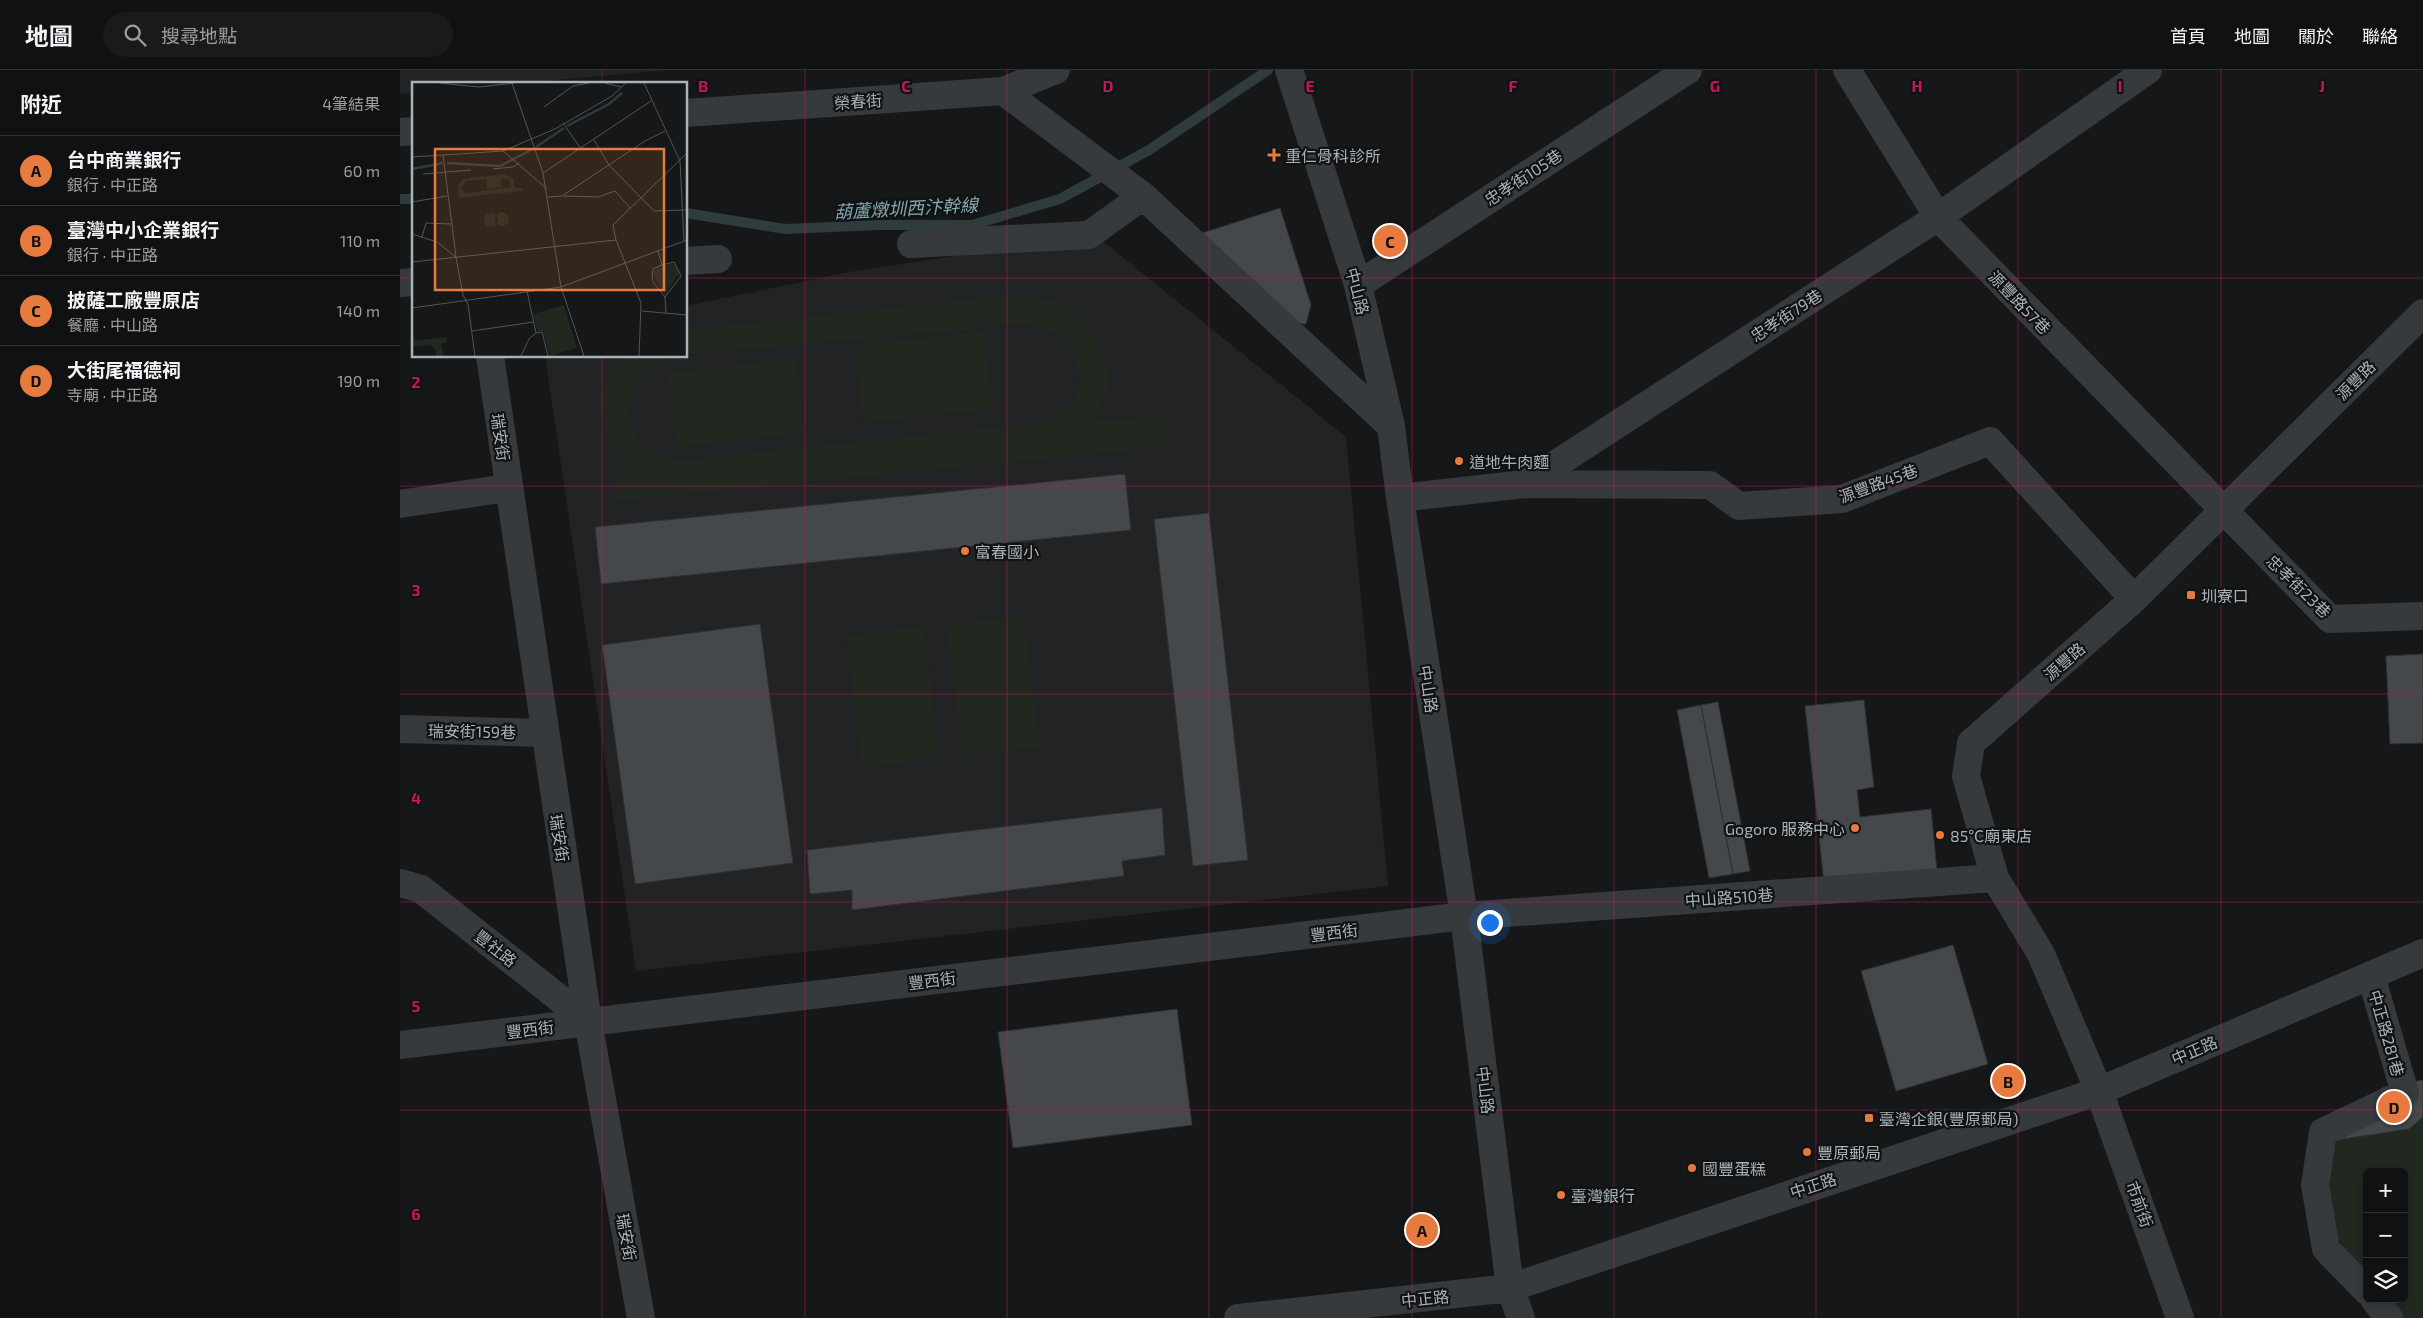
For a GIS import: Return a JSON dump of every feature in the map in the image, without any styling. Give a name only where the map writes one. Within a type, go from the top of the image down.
[{"type":"street","name":"榮春街","points":[[688,113],[1003,91],[1056,70]]},
{"type":"street","name":"忠孝街105巷","points":[[1358,284],[1688,70]]},
{"type":"street","name":"源豐路57巷","points":[[1847,70],[1938,217],[2223,510]]},
{"type":"street","name":"忠孝街79巷","points":[[1400,498],[1525,484],[1938,217],[2148,70]]},
{"type":"street","name":"中山路","points":[[1289,71],[1358,284],[1391,426],[1400,498],[1464,916],[1510,1288],[1521,1318]]},
{"type":"street","points":[[1003,91],[1143,196],[1391,426]]},
{"type":"street","points":[[911,244],[1089,235],[1143,196]]},
{"type":"street","points":[[688,261],[718,259]]},
{"type":"street","name":"源豐路","points":[[2099,1090],[2041,954],[1995,878],[1966,776],[1970,743],[2134,599],[2423,313]]},
{"type":"street","name":"瑞安街","points":[[490,358],[507,488],[588,1021],[641,1318]]},
{"type":"street","name":"源豐路45巷","points":[[1525,484],[1710,485],[1739,506],[1842,499],[1990,441],[2134,599]]},
{"type":"street","points":[[400,504],[507,488]]},
{"type":"street","name":"忠孝街23巷","points":[[2223,510],[2330,619],[2423,616]]},
{"type":"street","name":"瑞安街159巷","points":[[400,730],[544,733]]},
{"type":"street","name":"中山路510巷","points":[[1464,916],[1995,878]]},
{"type":"street","name":"豐社路","points":[[400,883],[421,889],[588,1021]]},
{"type":"street","name":"豐西街","points":[[400,1045],[1464,916]]},
{"type":"street","name":"中正路","points":[[1238,1318],[1510,1288],[2099,1090],[2423,953]]},
{"type":"street","name":"中正路281巷","points":[[2363,1286],[2326,1249],[2315,1184],[2323,1132],[2414,1087],[2370,976]]},
{"type":"street","name":"市前街","points":[[2099,1090],[2180,1318]]},
{"type":"street","points":[[2377,1303],[2389,1318]]},
{"type":"shaded area","points":[[400,70],[667,70],[533,82],[412,82],[412,92],[400,94]]},
{"type":"shaded area","name":"富春國小","points":[[1105,243],[1346,437],[1388,886],[636,971],[545,358],[688,358],[688,306],[849,272],[994,250]]},
{"type":"shaded area","points":[[1022,293],[1069,305],[1094,339],[1109,371],[1107,391],[1092,420],[1166,417],[1167,447],[616,501],[613,472],[635,470],[620,458],[610,443],[601,412],[601,392],[606,380],[622,358],[668,358],[654,364],[645,372],[634,391],[630,412],[634,432],[640,441],[652,451],[677,461],[1045,422],[1068,406],[1078,389],[1078,369],[1071,350],[1065,342],[1054,333],[1024,324],[688,355],[688,330]]},
{"type":"shaded area","points":[[984,332],[993,409],[863,423],[854,346]]},
{"type":"shaded area","points":[[796,358],[804,433],[676,447],[668,373]]},
{"type":"shaded area","points":[[1024,615],[1040,747],[963,756],[946,625]]},
{"type":"shaded area","points":[[924,626],[940,758],[862,768],[846,636]]},
{"type":"shaded area","points":[[2423,1117],[2423,1318],[2399,1318],[2387,1303],[2408,1303],[2408,1168],[2363,1168],[2363,1273],[2337,1236],[2328,1213],[2326,1200],[2328,1168],[2337,1140],[2409,1129]]},
{"type":"building","points":[[1280,208],[1311,305],[1306,324],[1290,323],[1190,237]]},
{"type":"building","points":[[1125,474],[1131,530],[601,584],[595,527]]},
{"type":"building","points":[[1209,513],[1248,860],[1193,866],[1154,519]]},
{"type":"building","points":[[760,624],[793,863],[635,884],[602,645]]},
{"type":"building","points":[[2423,654],[2423,743],[2390,744],[2386,656]]},
{"type":"building","points":[[1864,700],[1874,787],[1857,790],[1860,817],[1931,809],[1937,871],[1824,883],[1805,706]]},
{"type":"building","points":[[1718,702],[1750,871],[1733,874],[1701,705]]},
{"type":"building","points":[[1701,705],[1733,874],[1709,878],[1677,710]]},
{"type":"building","points":[[1162,808],[1165,855],[1122,861],[1124,876],[852,910],[852,890],[810,894],[807,850]]},
{"type":"building","points":[[1953,945],[1988,1064],[1896,1091],[1861,971]]},
{"type":"building","points":[[1177,1009],[1192,1125],[1013,1148],[998,1032]]},
{"type":"building","points":[[2423,1080],[2423,1117],[2409,1129],[2337,1140],[2382,1088]]},
{"type":"waterway","name":"葫蘆燉圳西汴幹線","points":[[688,213],[785,229],[879,225],[972,225],[1060,199],[1149,150],[1268,70]]},
{"type":"waterway","name":"葫蘆燉圳西汴幹線","points":[[400,199],[412,199]]},
{"type":"place","name":"重仁骨科診所","points":[[1274,155]]},
{"type":"place","name":"披薩工廠豐原店","points":[[1390,241]]},
{"type":"place","name":"道地牛肉麵","points":[[1459,461]]},
{"type":"place","name":"富春國小","points":[[965,551]]},
{"type":"place","name":"圳寮口","points":[[2191,595]]},
{"type":"place","name":"Gogoro 服務中心","points":[[1855,828]]},
{"type":"place","name":"85℃廟東店","points":[[1940,835]]},
{"type":"place","name":"臺灣中小企業銀行","points":[[2008,1081]]},
{"type":"place","name":"大街尾福德祠","points":[[2394,1107]]},
{"type":"place","name":"臺灣企銀(豐原郵局)","points":[[1869,1118]]},
{"type":"place","name":"豐原郵局","points":[[1807,1152]]},
{"type":"place","name":"國豐蛋糕","points":[[1692,1168]]},
{"type":"place","name":"臺灣銀行","points":[[1561,1195]]},
{"type":"place","name":"台中商業銀行","points":[[1422,1230]]}]
